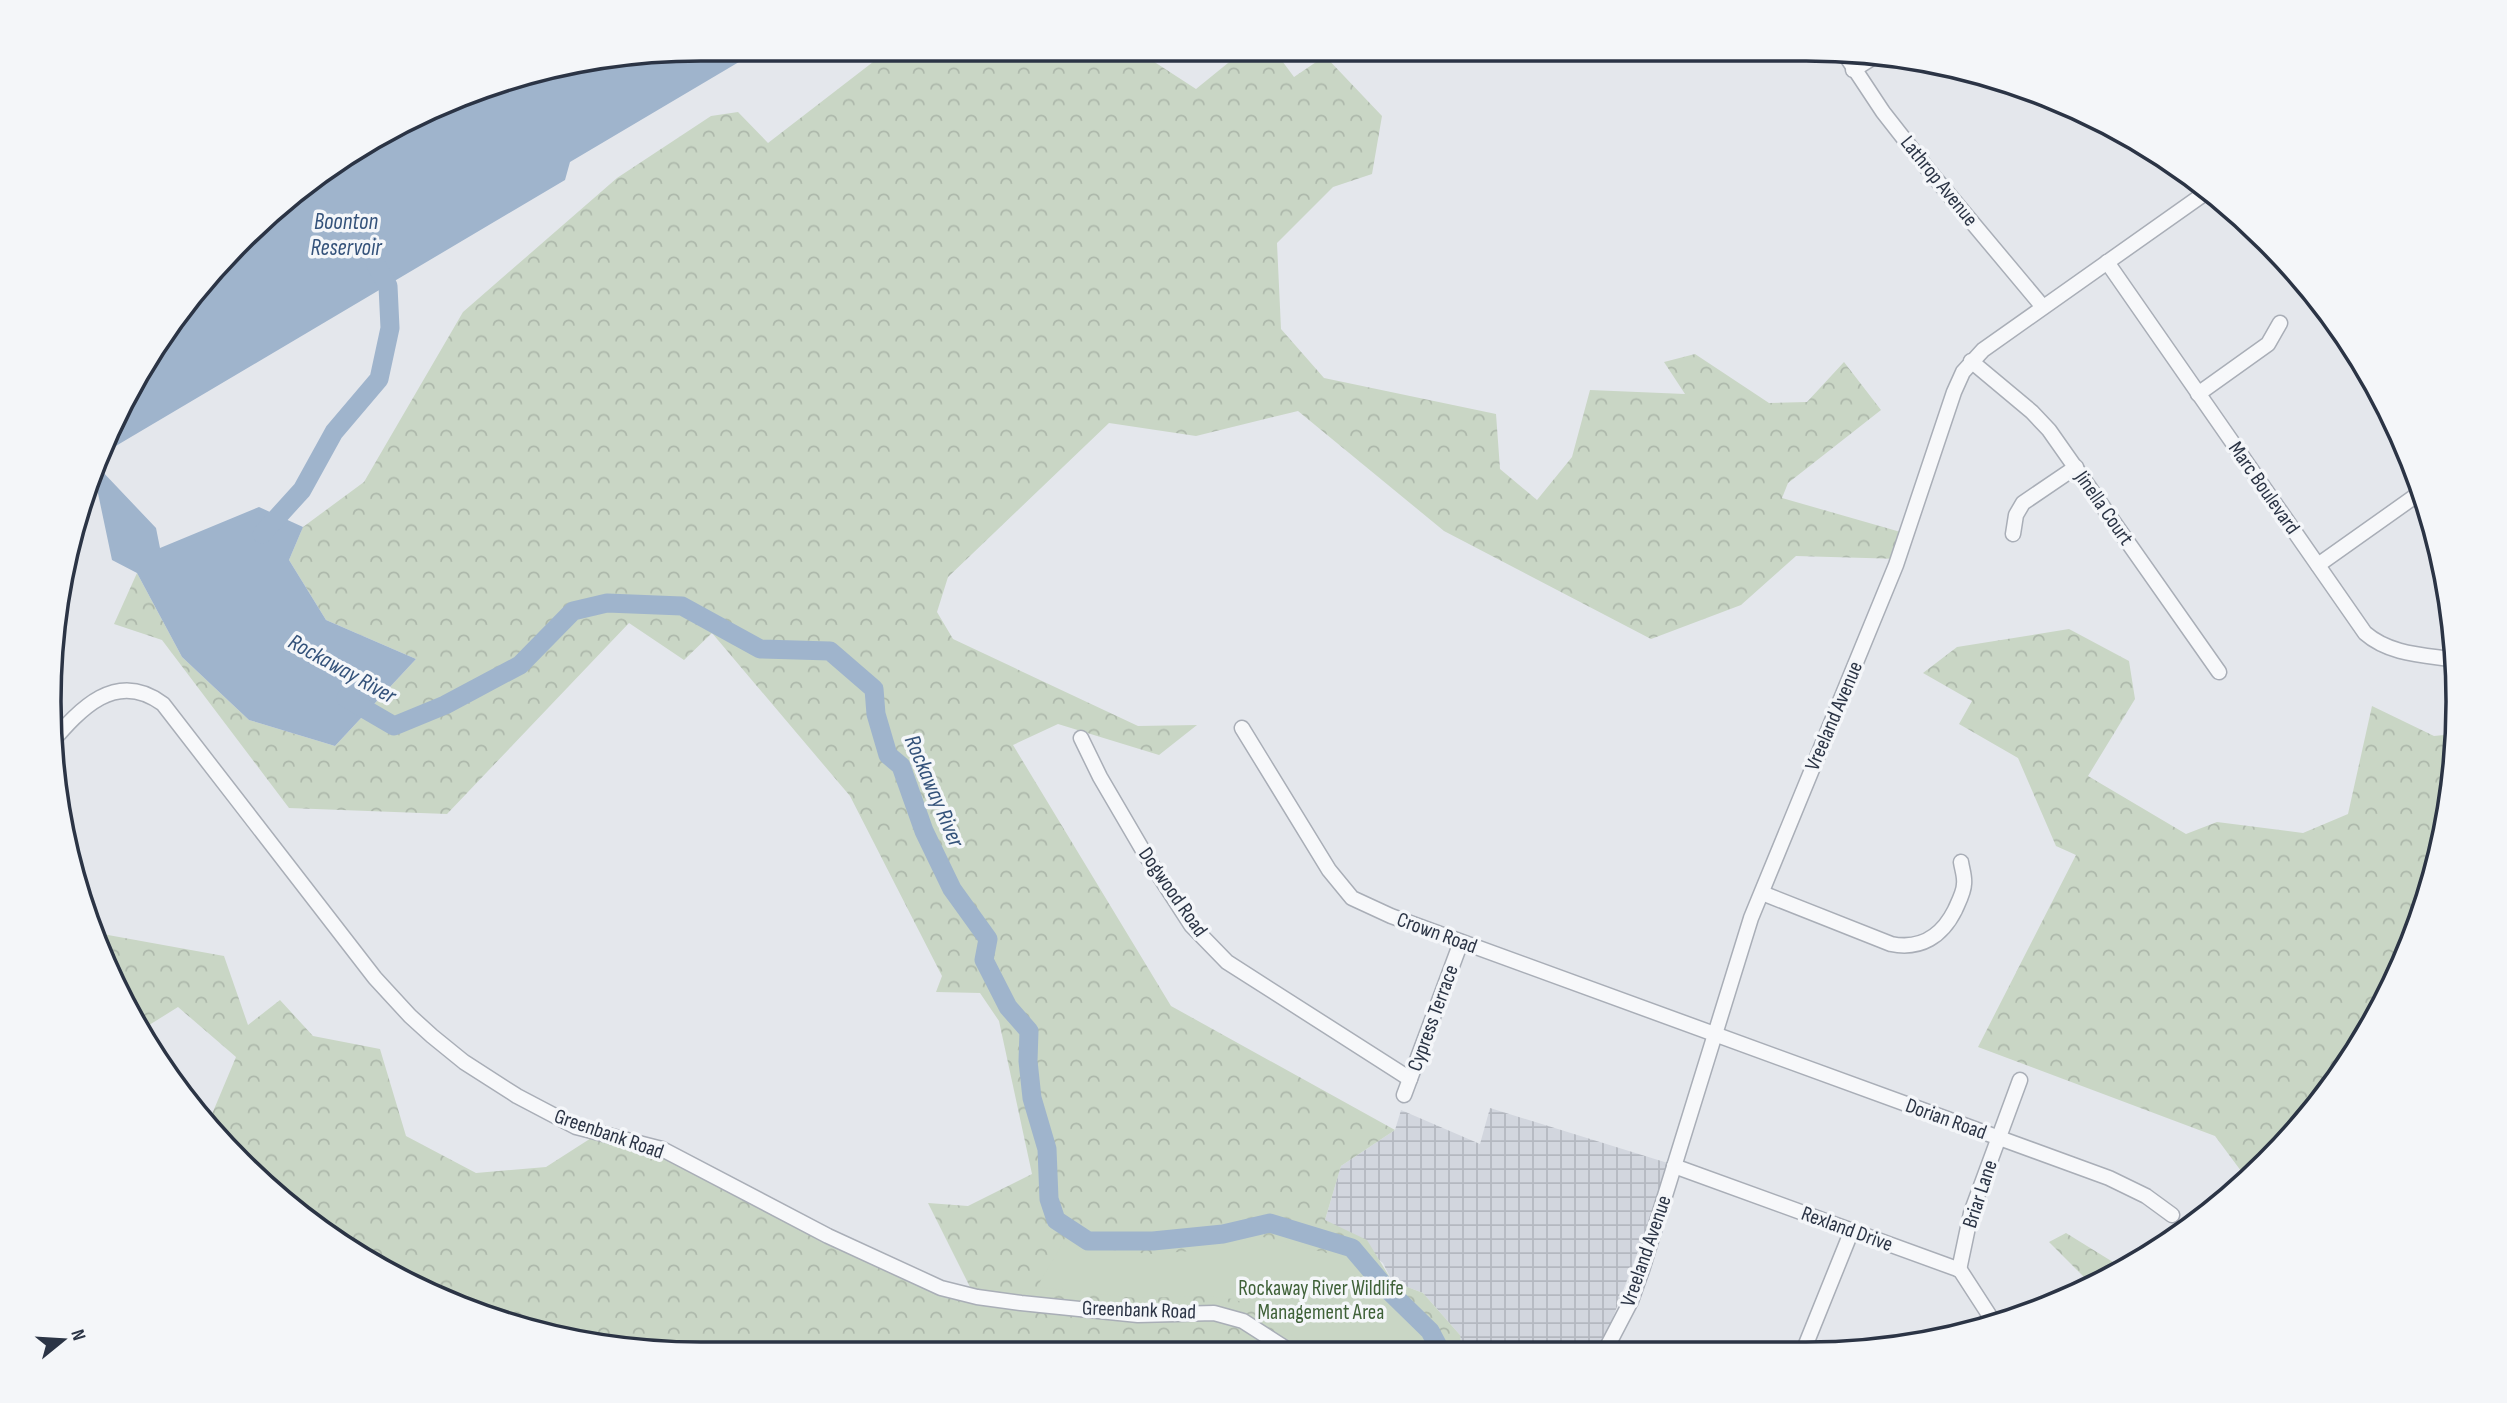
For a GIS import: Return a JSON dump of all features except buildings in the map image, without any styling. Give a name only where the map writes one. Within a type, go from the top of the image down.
[{"type":"street","name":"Lathrop Avenue","points":[[1849,63],[1930,173],[2043,307]]},
{"type":"street","points":[[1853,70],[1862,64]]},
{"type":"street","name":"Vreeland Avenue","points":[[1610,1342],[1631,1301],[1762,893],[1896,565],[1949,404],[1963,372],[1983,350],[2199,197]]},
{"type":"street","name":"Marc Boulevard","points":[[2107,262],[2355,621],[2383,645],[2404,652],[2444,658]]},
{"type":"street","points":[[2198,394],[2268,344],[2280,323]]},
{"type":"street","name":"Jinella Court","points":[[1971,361],[2032,412],[2049,430],[2218,671]]},
{"type":"street","points":[[2013,534],[2016,515],[2023,503],[2076,467]]},
{"type":"street","points":[[2318,565],[2413,498]]},
{"type":"street","name":"Greenbank Road","points":[[62,731],[81,711],[107,694],[136,691],[163,704],[348,946],[410,1016],[485,1076],[549,1114],[576,1127],[662,1149],[803,1223],[941,1287],[999,1300],[1138,1315],[1214,1313],[1243,1321],[1276,1342]]},
{"type":"street","name":"Crown Road","points":[[1242,728],[1329,870],[1352,898],[1391,916],[1715,1033]]},
{"type":"street","name":"Dogwood Road","points":[[1082,738],[1138,843],[1191,925],[1227,962],[1410,1079]]},
{"type":"street","points":[[1762,893],[1891,944],[1914,945],[1934,937],[1945,927],[1953,914],[1965,885],[1961,862]]},
{"type":"street","name":"Cypress Terrace","points":[[1404,1095],[1461,942]]},
{"type":"street","name":"Dorian Road","points":[[1715,1033],[2109,1178],[2146,1196],[2172,1215]]},
{"type":"street","name":"Briar Lane","points":[[1959,1270],[1971,1213],[2021,1080]]},
{"type":"street","name":"Rexland Drive","points":[[1674,1166],[1959,1270]]},
{"type":"street","points":[[1807,1342],[1852,1230]]},
{"type":"street","points":[[1959,1270],[1989,1315]]},
{"type":"shaded area","points":[[1490,1108],[1671,1164],[1604,1342],[1461,1342],[1460,1335],[1423,1293],[1392,1281],[1383,1263],[1325,1220],[1341,1166],[1395,1130],[1401,1110],[1480,1144]]},
{"type":"green space","points":[[1153,61],[1196,89],[1230,61],[1282,61],[1294,77],[1318,61],[1330,61],[1382,116],[1372,174],[1333,187],[1277,243],[1281,329],[1324,378],[1496,414],[1500,469],[1537,500],[1572,457],[1590,390],[1685,394],[1664,362],[1695,354],[1769,403],[1807,402],[1844,362],[1881,410],[1788,483],[1782,498],[1911,535],[1901,559],[1796,556],[1741,605],[1651,639],[1444,531],[1298,411],[1196,436],[1109,423],[948,577],[937,612],[953,639],[1138,726],[1197,725],[1159,755],[1058,724],[1013,745],[1171,1006],[1395,1130],[1341,1166],[1325,1220],[1367,1240],[1392,1281],[1423,1293],[1460,1335],[1461,1342],[702,1342],[618,1336],[536,1320],[496,1308],[418,1276],[346,1234],[279,1183],[212,1114],[236,1057],[178,1007],[149,1025],[127,985],[105,935],[224,956],[248,1025],[280,1000],[313,1036],[380,1049],[406,1136],[476,1173],[546,1167],[599,1133],[644,1144],[978,1303],[928,1203],[968,1206],[1032,1174],[999,1021],[980,993],[936,992],[942,976],[850,796],[712,633],[684,660],[629,623],[447,814],[289,808],[162,640],[114,624],[137,573],[182,657],[249,720],[335,746],[416,659],[326,620],[289,560],[303,527],[364,482],[463,312],[617,178],[711,116],[738,112],[768,143],[873,62]]},
{"type":"green space","points":[[2069,629],[2129,661],[2135,699],[2088,776],[2186,834],[2217,822],[2303,833],[2348,814],[2372,706],[2434,736],[2444,735],[2440,785],[2424,867],[2412,907],[2380,985],[2338,1057],[2313,1091],[2287,1124],[2241,1171],[2215,1136],[1978,1047],[2076,855],[2056,846],[2018,758],[1959,724],[1972,701],[1923,673],[1957,647]]},
{"type":"green space","name":"Rockaway River Wildlife Management Area","points":[[1071,1229],[1085,1247],[1150,1254],[1193,1251],[1251,1234],[1342,1257],[1413,1307],[1445,1342],[1300,1342],[1257,1309],[1234,1299],[1205,1296],[1136,1298],[1037,1287]]},
{"type":"green space","points":[[2066,1233],[2114,1263],[2085,1278],[2049,1242]]},
{"type":"water","name":"Boonton Reservoir","points":[[741,61],[570,162],[565,180],[114,447],[147,381],[169,346],[220,279],[279,220],[346,169],[381,147],[456,110],[536,83],[618,67]]},
{"type":"water","points":[[104,473],[156,528],[160,548],[259,507],[303,527],[289,560],[326,620],[416,659],[335,746],[249,720],[182,657],[137,573],[112,560],[97,490]]},
{"type":"waterway","name":"Rockaway River","points":[[262,534],[302,490],[334,432],[379,379],[390,328],[388,286],[376,265]]},
{"type":"waterway","name":"Rockaway River","points":[[346,698],[394,726],[445,705],[520,665],[573,611],[607,603],[682,606],[760,649],[830,651],[874,689],[876,714],[888,755],[901,766],[924,831],[952,889],[988,939],[984,960],[1008,1007],[1029,1031],[1028,1061],[1032,1098],[1047,1149],[1049,1199],[1056,1220],[1088,1241],[1153,1241],[1223,1234],[1270,1223],[1352,1248],[1385,1287],[1430,1331],[1436,1342]]}]
